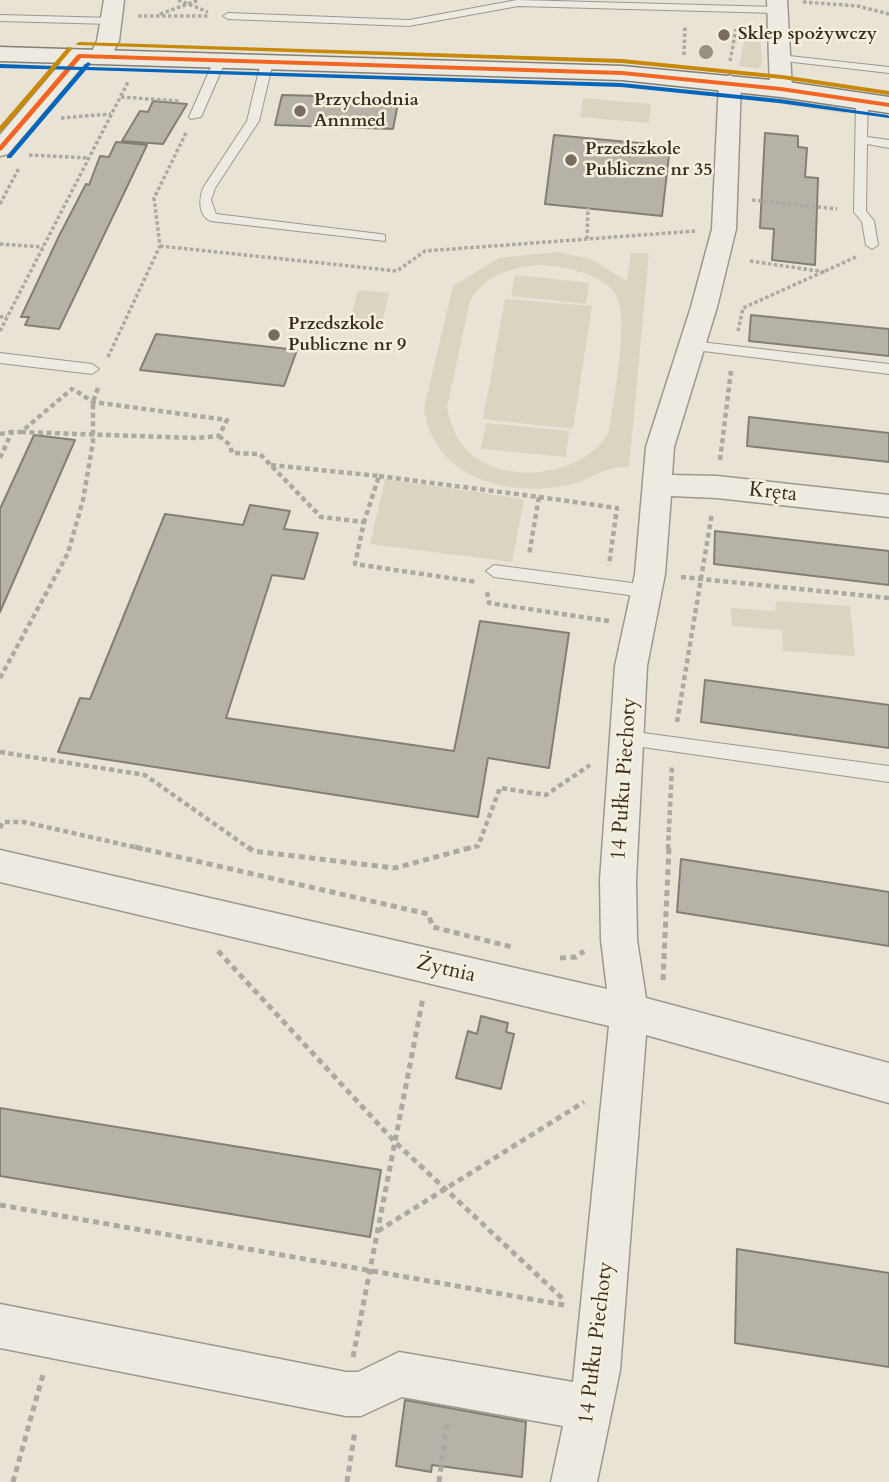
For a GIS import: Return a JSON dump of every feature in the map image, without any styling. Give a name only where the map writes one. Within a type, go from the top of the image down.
[{"type":"street","points":[[777,5],[781,89]]},
{"type":"street","points":[[0,149],[89,56],[108,41],[113,11]]},
{"type":"street","points":[[0,54],[729,75],[781,89],[889,105]]},
{"type":"street","name":"14 Pułku Piechoty","points":[[573,1482],[592,1409],[624,1076],[645,1016],[619,940],[618,892],[631,666],[650,574],[660,447],[692,345],[726,214],[729,75]]},
{"type":"street","name":"Kręta","points":[[657,485],[717,487],[889,506]]},
{"type":"street","name":"Żytnia","points":[[0,866],[645,1016],[889,1083]]},
{"type":"street","points":[[0,1326],[354,1394],[399,1374],[592,1409]]},
{"type":"lane","points":[[228,16],[409,23],[518,3],[739,9],[777,5]]},
{"type":"lane","points":[[0,18],[113,11]]},
{"type":"lane","points":[[780,58],[889,70]]},
{"type":"lane","points":[[195,117],[220,60]]},
{"type":"lane","points":[[267,62],[253,121],[209,188],[205,200],[211,217],[217,220],[380,238]]},
{"type":"lane","points":[[862,101],[860,212],[868,220],[872,245]]},
{"type":"lane","points":[[860,140],[889,144]]},
{"type":"lane","points":[[692,345],[889,369]]},
{"type":"lane","points":[[0,358],[99,372]]},
{"type":"lane","points":[[494,571],[632,589],[646,597]]},
{"type":"lane","points":[[628,738],[673,742],[889,774]]},
{"type":"path","points":[[145,15],[216,16],[178,0]]},
{"type":"path","points":[[156,15],[199,0]]},
{"type":"path","points":[[822,2],[889,14]]},
{"type":"path","points":[[684,63],[685,8]]},
{"type":"path","points":[[729,75],[739,9]]},
{"type":"path","points":[[0,331],[131,77],[124,76]]},
{"type":"path","points":[[121,97],[201,102]]},
{"type":"path","points":[[58,118],[112,114]]},
{"type":"path","points":[[0,678],[68,554],[83,500],[92,436],[93,402],[99,372],[160,246],[153,198],[195,117]]},
{"type":"path","points":[[29,156],[89,158]]},
{"type":"path","points":[[587,239],[588,208]]},
{"type":"path","points":[[160,246],[397,271],[425,251],[587,239],[726,214],[860,212]]},
{"type":"path","points":[[0,244],[43,247]]},
{"type":"path","points":[[645,1016],[673,742],[717,487],[734,350],[743,308],[867,252],[872,245]]},
{"type":"path","points":[[750,261],[826,272]]},
{"type":"path","points":[[0,317],[8,316]]},
{"type":"path","points":[[21,432],[73,389],[99,372],[108,357]]},
{"type":"path","points":[[73,389],[93,402],[227,420],[219,436]]},
{"type":"path","points":[[0,458],[12,432]]},
{"type":"path","points":[[0,434],[21,432],[92,436],[219,436],[230,445],[232,453],[260,454],[321,517],[364,522]]},
{"type":"path","points":[[270,464],[617,508],[608,575]]},
{"type":"path","points":[[379,476],[364,522],[355,564],[489,584],[486,599],[489,603],[615,622]]},
{"type":"path","points":[[527,564],[539,497]]},
{"type":"path","points":[[700,579],[889,598]]},
{"type":"path","points":[[0,752],[145,775],[253,851],[395,868],[478,846],[500,788],[546,795],[628,738]]},
{"type":"path","points":[[0,828],[2,822],[24,822],[428,914],[433,927],[516,948]]},
{"type":"path","points":[[0,1205],[571,1306],[395,1142],[297,1039],[211,942]]},
{"type":"path","points":[[347,1482],[354,1394],[370,1271],[424,994]]},
{"type":"path","points":[[377,1232],[624,1076]]},
{"type":"path","points":[[13,1482],[53,1338]]},
{"type":"path","points":[[439,1482],[453,1384]]},
{"type":"shaded area","points":[[747,27],[760,33],[762,63],[759,69],[739,66]]},
{"type":"shaded area","points":[[751,92],[836,105],[847,114],[740,98]]},
{"type":"shaded area","points":[[583,98],[651,104],[649,123],[580,117]]},
{"type":"shaded area","points":[[558,252],[590,259],[627,281],[631,253],[649,253],[629,467],[604,471],[568,485],[521,488],[498,485],[477,478],[458,467],[442,451],[430,432],[424,408],[453,286],[499,258]],"holes":[[[549,266],[594,277],[604,282],[617,297],[621,342],[609,432],[598,446],[583,458],[565,466],[525,473],[506,470],[487,464],[466,450],[455,433],[447,407],[470,301],[476,292],[483,284],[500,274],[519,268]]]},
{"type":"shaded area","points":[[515,275],[589,283],[586,304],[511,296]]},
{"type":"shaded area","points":[[358,290],[389,293],[382,323],[350,321]]},
{"type":"shaded area","points":[[505,299],[592,306],[573,429],[483,419]]},
{"type":"shaded area","points":[[486,423],[569,431],[566,457],[481,449]]},
{"type":"shaded area","points":[[385,479],[524,499],[512,562],[370,544]]},
{"type":"shaded area","points":[[776,601],[850,606],[855,656],[783,651],[782,630],[732,626],[731,608],[775,611]]},
{"type":"building","points":[[282,95],[399,98],[393,129],[275,125]]},
{"type":"building","points":[[153,101],[187,104],[163,144],[122,141],[140,111],[148,112]]},
{"type":"building","points":[[765,133],[798,136],[798,147],[807,148],[805,177],[818,178],[815,265],[772,260],[774,229],[760,228]]},
{"type":"building","points":[[554,135],[670,146],[662,216],[545,204]]},
{"type":"building","points":[[116,142],[147,145],[59,329],[25,325],[29,317],[21,317],[59,236],[86,184],[89,185],[100,156],[109,157]]},
{"type":"building","points":[[751,315],[889,329],[889,356],[749,341]]},
{"type":"building","points":[[156,334],[297,350],[284,386],[140,370]]},
{"type":"building","points":[[749,417],[889,433],[889,462],[747,446]]},
{"type":"building","points":[[34,435],[75,440],[0,612],[0,509]]},
{"type":"building","points":[[250,505],[290,511],[284,529],[318,533],[304,579],[272,575],[226,718],[454,751],[480,621],[569,633],[549,768],[488,758],[478,817],[58,752],[80,698],[90,699],[165,514],[243,525]]},
{"type":"building","points":[[715,531],[889,551],[889,585],[714,564]]},
{"type":"building","points":[[705,680],[889,705],[889,748],[701,722]]},
{"type":"building","points":[[681,859],[889,892],[889,946],[677,912]]},
{"type":"building","points":[[481,1016],[508,1023],[506,1032],[514,1034],[501,1089],[456,1078],[468,1031],[477,1034]]},
{"type":"building","points":[[0,1108],[381,1170],[370,1237],[0,1176]]},
{"type":"building","points":[[737,1249],[889,1273],[889,1367],[735,1343]]},
{"type":"building","points":[[405,1400],[526,1422],[522,1477],[432,1465],[431,1472],[396,1466]]},
{"type":"transit line","points":[[79,44],[622,61],[782,77],[889,93]]},
{"type":"transit line","points":[[0,130],[70,48]]},
{"type":"transit line","points":[[79,56],[622,73],[781,89],[889,105]]},
{"type":"transit line","points":[[0,149],[79,56]]},
{"type":"transit line","points":[[9,157],[88,64]]},
{"type":"transit line","points":[[0,66],[621,85],[779,101],[887,117]]},
{"type":"place","name":"Sklep spożywczy","points":[[724,35]]},
{"type":"place","name":"Przychodnia Annmed","points":[[300,111]]},
{"type":"place","name":"Przedszkole Publiczne nr 35","points":[[571,160]]},
{"type":"place","name":"Przedszkole Publiczne nr 9","points":[[274,335]]}]
